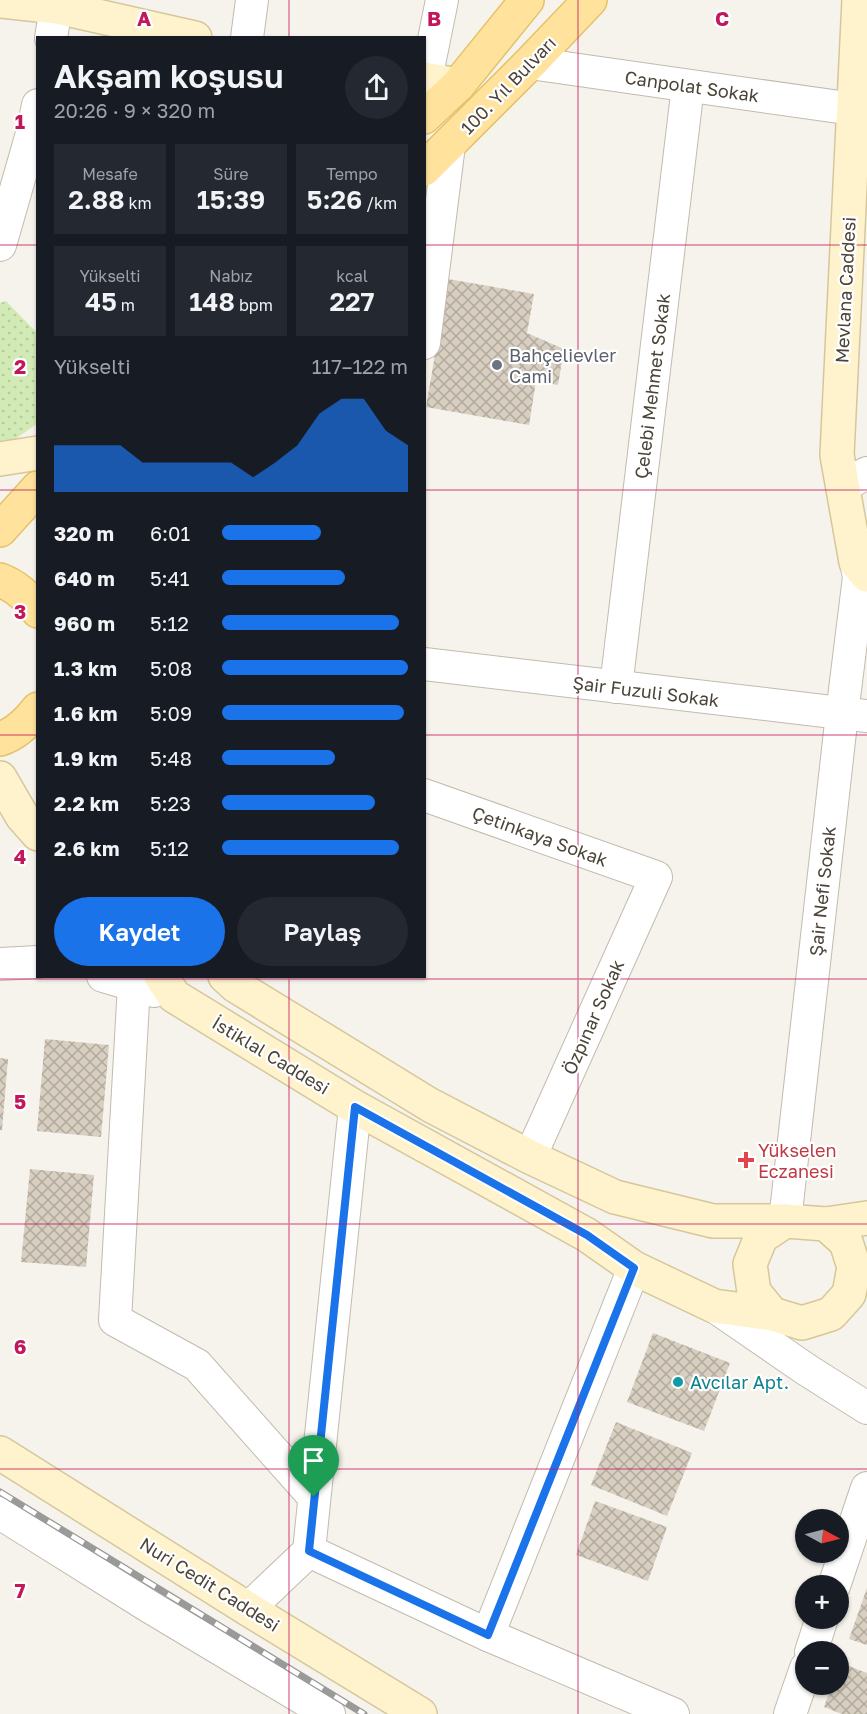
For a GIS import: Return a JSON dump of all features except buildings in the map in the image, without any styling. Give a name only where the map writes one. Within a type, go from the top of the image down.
[{"type":"main road","name":"100. Yıl Bulvarı","points":[[426,115],[458,85],[527,0]]},
{"type":"main road","name":"100. Yıl Bulvarı","points":[[426,167],[590,0]]},
{"type":"main road","name":"Mevlana Caddesi","points":[[859,0],[861,110],[837,455],[855,480],[862,569]]},
{"type":"main road","points":[[0,1],[55,15],[183,36]]},
{"type":"main road","points":[[426,79],[458,85]]},
{"type":"main road","points":[[0,459],[36,453]]},
{"type":"main road","points":[[0,530],[36,490]]},
{"type":"main road","points":[[0,580],[11,584],[31,600],[36,607]]},
{"type":"main road","points":[[0,739],[7,737],[36,711]]},
{"type":"main road","points":[[0,778],[22,816],[36,832]]},
{"type":"main road","points":[[227,978],[236,986],[430,1105],[530,1157],[615,1197],[713,1221],[784,1221],[826,1224],[867,1218]]},
{"type":"main road","name":"İstiklal Caddesi","points":[[156,986],[355,1107],[587,1235],[634,1268],[714,1306],[772,1314]]},
{"type":"main road","points":[[784,1221],[761,1238],[750,1264],[754,1292],[772,1314],[802,1323],[831,1314],[867,1307]]},
{"type":"main road","points":[[826,1224],[846,1242],[854,1267],[849,1294],[831,1314]]},
{"type":"main road","name":"Nuri Cedit Caddesi","points":[[0,1453],[248,1610],[420,1714]]},
{"type":"street","points":[[247,36],[252,0]]},
{"type":"street","points":[[426,74],[442,0]]},
{"type":"street","name":"Canpolat Sokak","points":[[530,63],[861,110]]},
{"type":"street","name":"Çelebi Mehmet Sokak","points":[[616,687],[688,86]]},
{"type":"street","points":[[0,245],[36,115]]},
{"type":"street","points":[[426,327],[449,145]]},
{"type":"street","name":"Şair Nefi Sokak","points":[[784,1221],[854,715],[859,577],[862,569]]},
{"type":"street","name":"Şair Fuzuli Sokak","points":[[426,664],[854,715]]},
{"type":"street","name":"Çetinkaya Sokak","points":[[426,796],[656,878]]},
{"type":"street","name":"Özpınar Sokak","points":[[530,1157],[656,878]]},
{"type":"street","points":[[0,964],[36,963]]},
{"type":"street","points":[[114,978],[156,986],[115,1320],[197,1365],[314,1497]]},
{"type":"street","points":[[248,1610],[309,1551],[355,1107]]},
{"type":"street","points":[[488,1635],[634,1268]]},
{"type":"street","points":[[714,1306],[867,1408]]},
{"type":"street","points":[[838,1575],[867,1488]]},
{"type":"street","points":[[0,1513],[328,1714]]},
{"type":"street","points":[[309,1551],[488,1635],[673,1714]]},
{"type":"street","points":[[790,1714],[797,1695]]},
{"type":"green space","points":[[6,301],[36,332],[36,424],[10,443],[0,441],[0,303]]},
{"type":"railway","points":[[0,1492],[364,1714]]},
{"type":"place","name":"Bahçelievler Cami","points":[[497,365]]},
{"type":"place","name":"Yükselen Eczanesi","points":[[746,1160]]},
{"type":"place","name":"Avcılar Apt.","points":[[678,1382]]},
{"type":"route","points":[[355,1107],[587,1235],[634,1268],[488,1635],[309,1551],[314,1497],[355,1107]]}]
